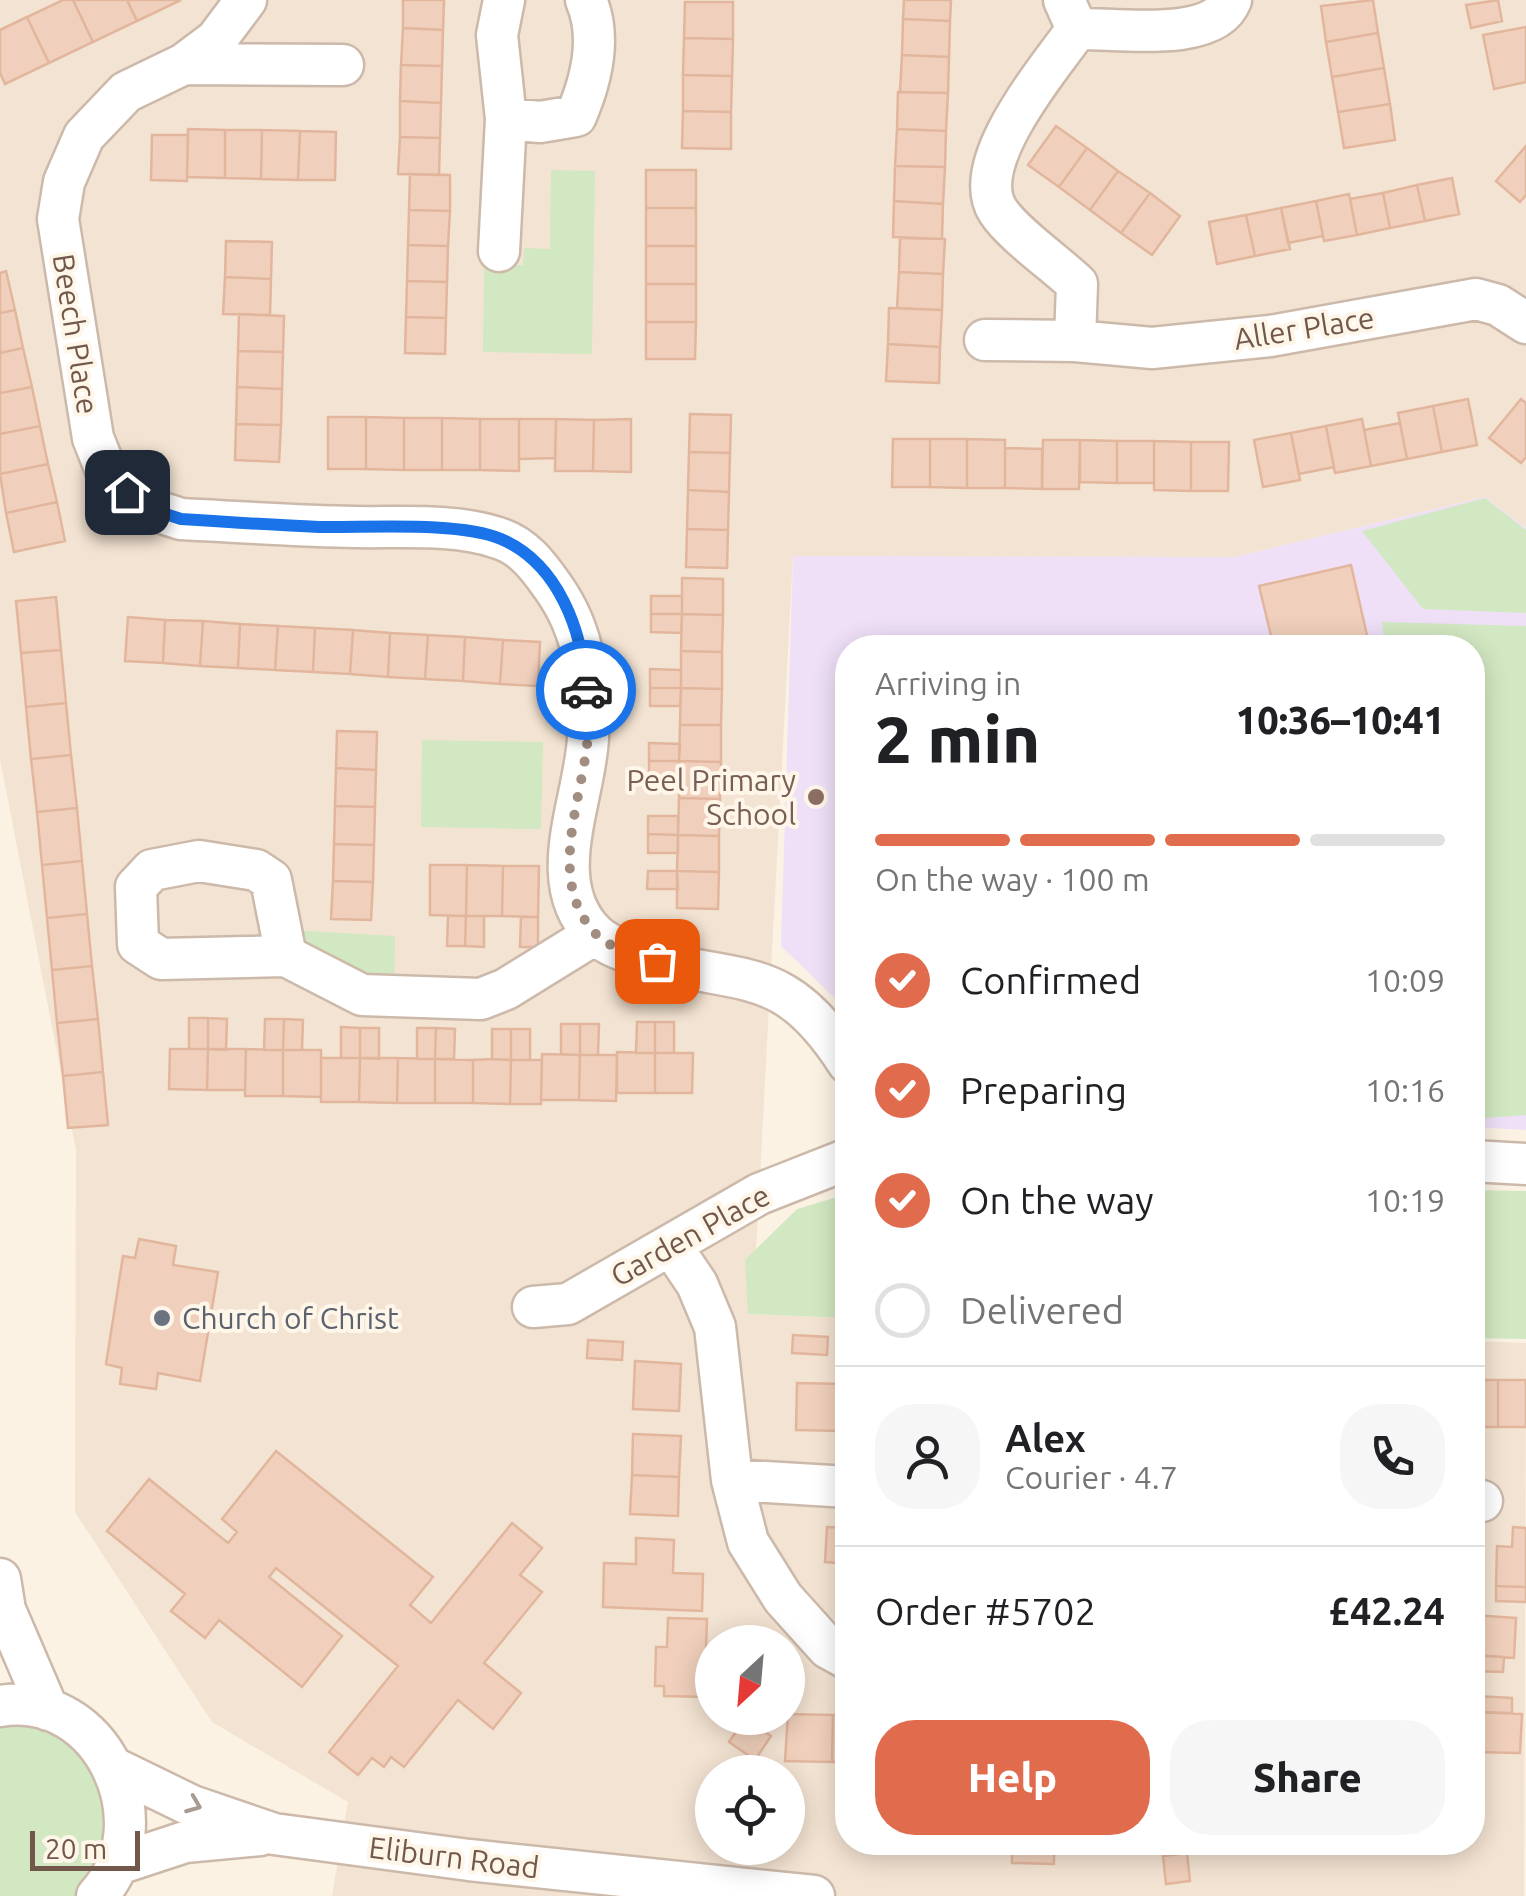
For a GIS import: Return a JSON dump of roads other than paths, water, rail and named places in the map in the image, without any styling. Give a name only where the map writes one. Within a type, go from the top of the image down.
[{"type":"street","name":"Beech Place","points":[[246,0],[216,40],[184,64],[126,92],[84,136],[64,182],[58,219],[93,438],[110,478],[144,507],[181,519],[439,529],[499,538],[533,558],[580,632],[588,740],[568,871],[574,902],[595,934]]},
{"type":"street","points":[[499,251],[506,119],[497,36],[504,0]]},
{"type":"street","points":[[506,119],[540,122],[576,116],[592,80],[592,15],[586,0]]},
{"type":"street","points":[[1075,341],[1076,284],[997,210],[990,179],[1003,138],[1070,14],[1203,27],[1226,13],[1230,0]]},
{"type":"street","name":"Beech Place","points":[[184,64],[343,65]]},
{"type":"street","name":"Aller Place","points":[[985,340],[1075,341],[1152,348],[1270,336],[1476,299],[1498,305],[1526,323]]},
{"type":"street","points":[[286,956],[362,994],[480,999],[506,989],[595,934],[623,951],[745,976],[776,988],[822,1022],[835,1042]]},
{"type":"street","points":[[1485,1162],[1526,1164]]},
{"type":"street","name":"Garden Place","points":[[533,1307],[568,1304],[759,1194],[835,1163]]},
{"type":"street","points":[[672,1246],[697,1284],[715,1327],[732,1480],[748,1542],[782,1598],[835,1652]]},
{"type":"street","points":[[732,1480],[835,1486]]},
{"type":"street","points":[[0,1579],[5,1610],[48,1710]]},
{"type":"street","points":[[0,1706],[48,1710],[88,1732],[116,1770],[128,1816],[108,1880]]},
{"type":"street","name":"Eliburn Road","points":[[116,1770],[192,1806],[274,1834],[469,1860],[814,1896]]},
{"type":"street","name":"Eliburn Road","points":[[108,1880],[184,1842],[274,1834]]},
{"type":"place","name":"Peel Primary School","points":[[816,797]]},
{"type":"place","name":"Church of Christ","points":[[162,1318]]}]
